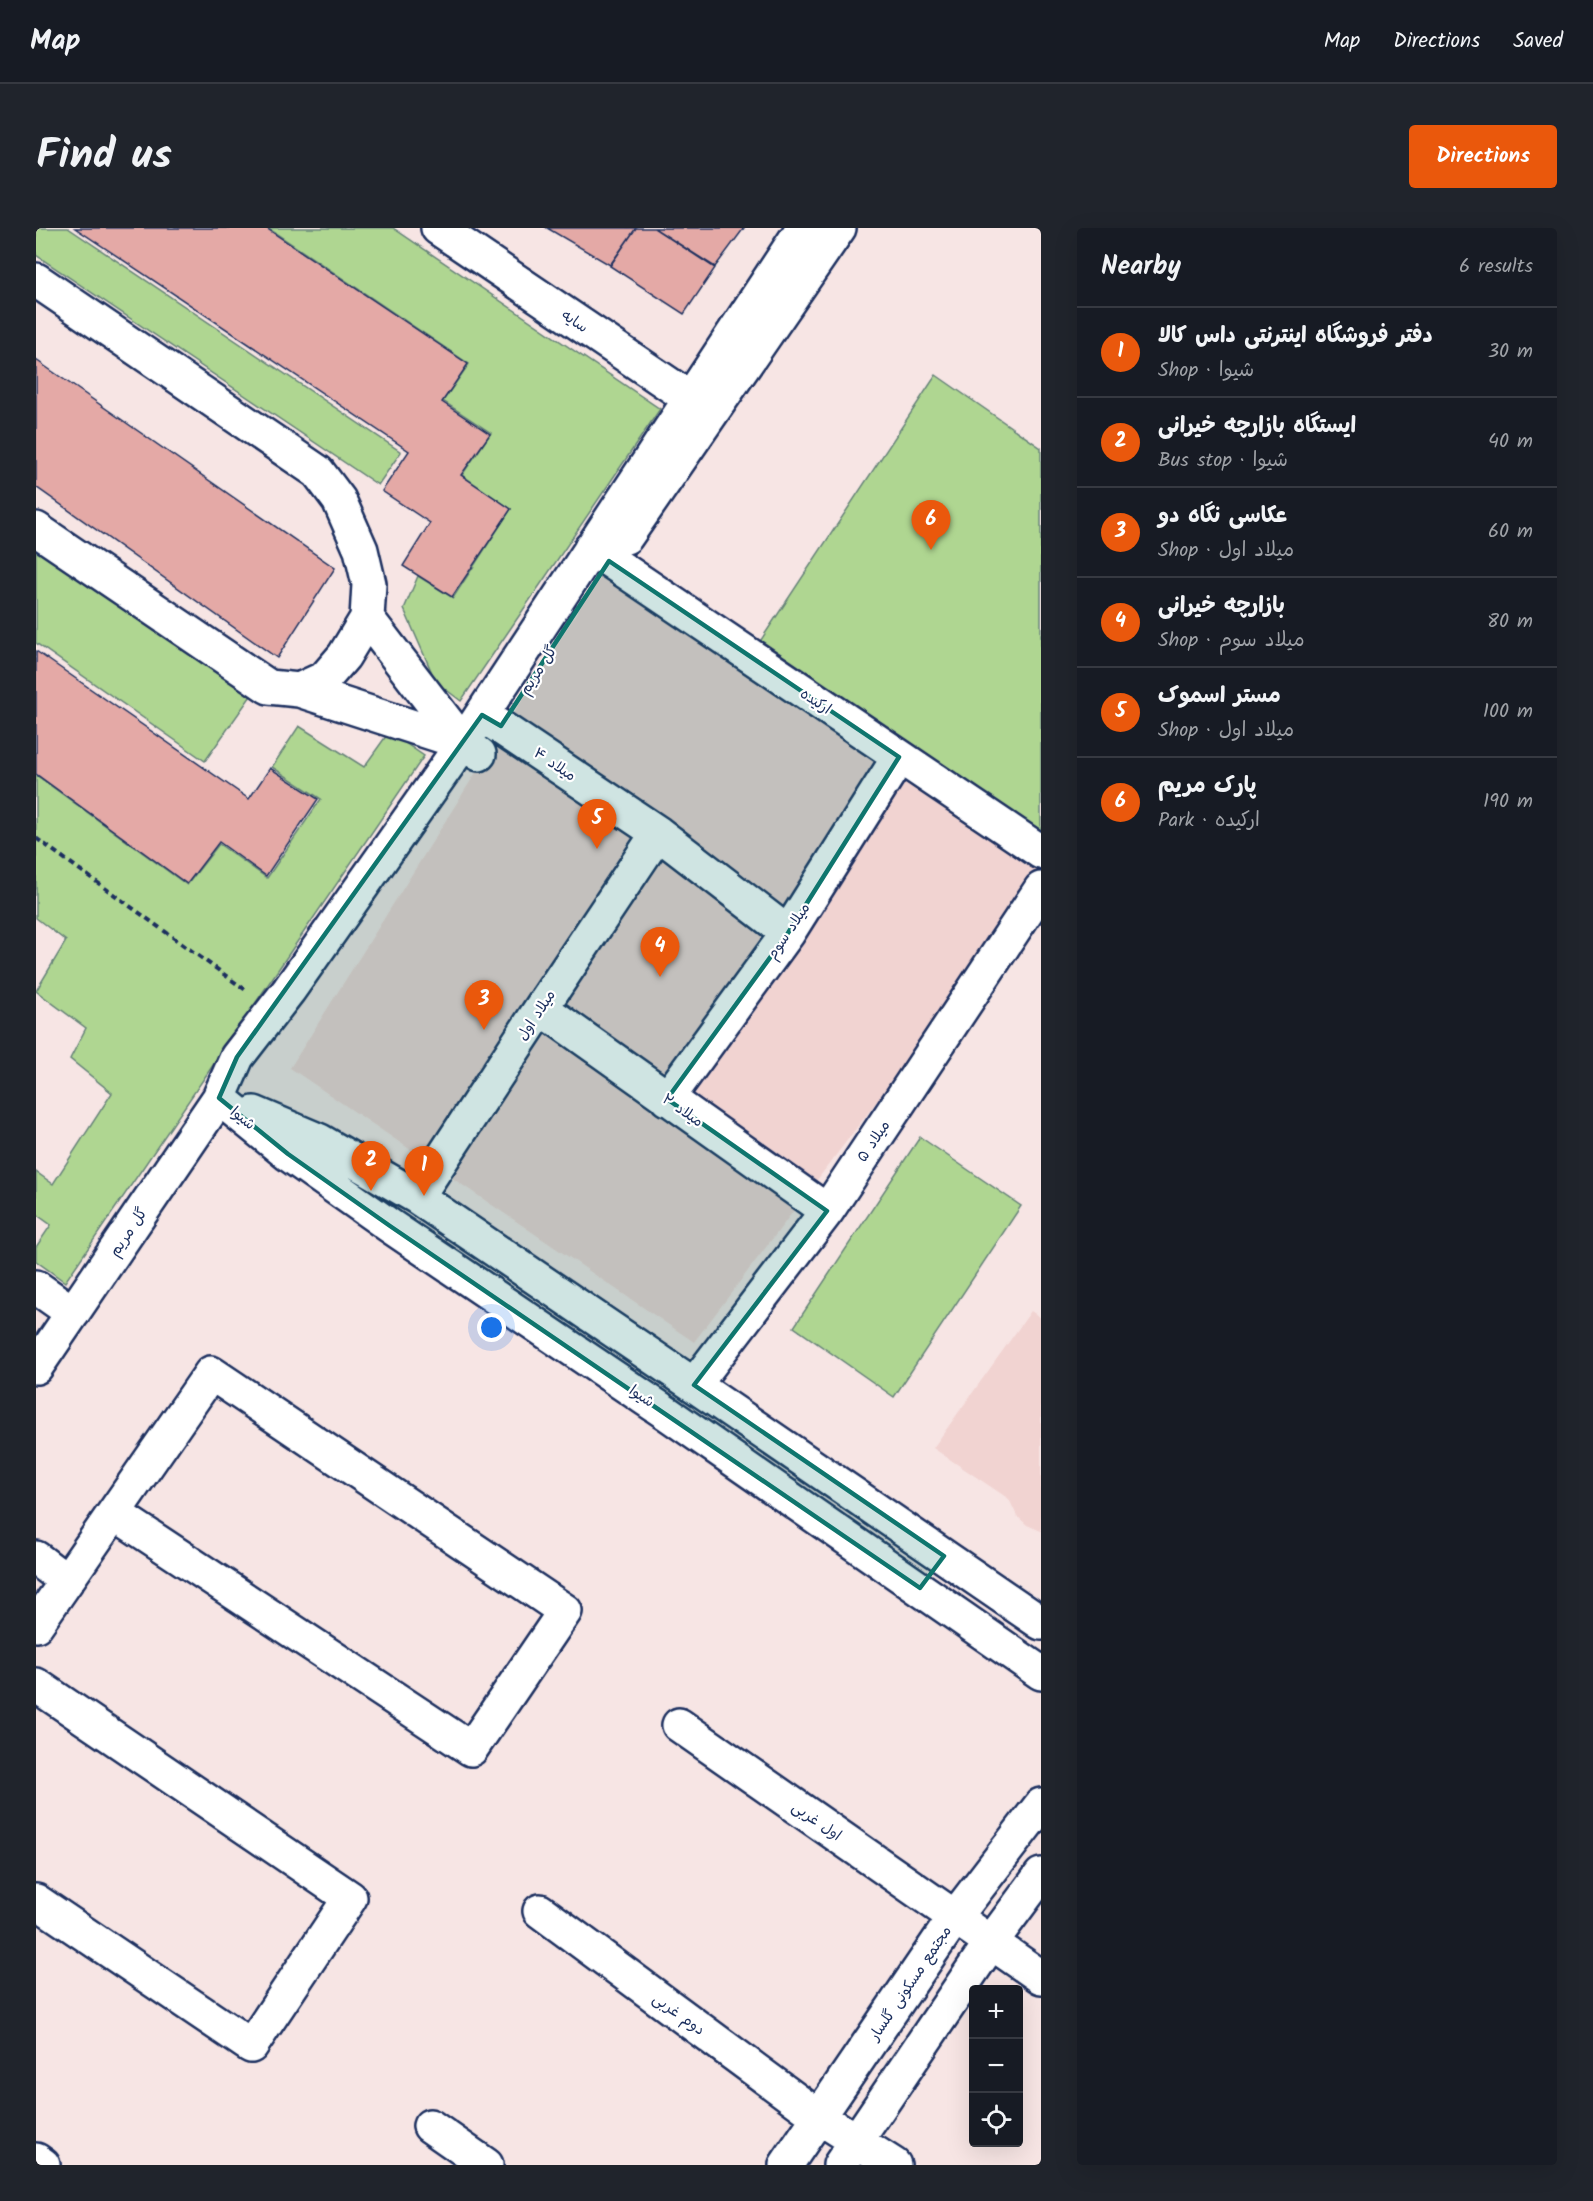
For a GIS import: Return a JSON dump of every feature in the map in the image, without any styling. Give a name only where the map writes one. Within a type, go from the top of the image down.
[{"type":"street","name":"سایه","points":[[438,228],[700,406]]},
{"type":"street","name":"گل مریم","points":[[700,406],[803,228]]},
{"type":"street","name":"گل مریم","points":[[219,1098],[254,1070],[491,721],[700,406],[839,228]]},
{"type":"street","points":[[36,280],[318,472],[339,500],[361,550],[369,584],[367,618],[344,656],[326,678],[299,690]]},
{"type":"street","points":[[36,529],[268,687],[299,690],[471,749]]},
{"type":"street","name":"ارکیده","points":[[600,554],[1041,852]]},
{"type":"street","points":[[367,618],[471,749]]},
{"type":"street","name":"میلاد ۴","points":[[491,721],[658,833],[788,933]]},
{"type":"street","name":"گل مریم","points":[[36,1367],[219,1098],[237,1057],[471,749]]},
{"type":"street","name":"میلاد سوم","points":[[667,1099],[788,933],[899,757]]},
{"type":"street","name":"میلاد اول","points":[[417,1197],[658,833]]},
{"type":"street","name":"میلاد ۵","points":[[694,1385],[827,1211],[1041,889]]},
{"type":"street","name":"میلاد ۲","points":[[540,1008],[827,1211]]},
{"type":"street","name":"شیوا","points":[[219,1098],[320,1141],[417,1197],[1041,1623]]},
{"type":"street","name":"شیوا","points":[[219,1098],[288,1154],[390,1226],[668,1414],[1041,1673]]},
{"type":"street","points":[[36,1287],[73,1313]]},
{"type":"street","points":[[36,1626],[66,1581],[211,1373],[565,1611],[471,1749],[114,1513]]},
{"type":"street","points":[[920,1588],[944,1556]]},
{"type":"street","points":[[36,1558],[66,1581]]},
{"type":"street","points":[[36,1685],[350,1898],[251,2046],[36,1901]]},
{"type":"street","name":"اول غربی","points":[[679,1725],[1041,1977]]},
{"type":"street","name":"مجتمع مسکونی گلسار","points":[[786,2165],[955,1917],[1041,1805]]},
{"type":"street","points":[[849,2153],[992,1941],[1041,1875]]},
{"type":"street","name":"دوم غربی","points":[[540,1911],[819,2117],[849,2153],[894,2165]]},
{"type":"street","points":[[430,2126],[486,2165]]},
{"type":"street","points":[[36,2160],[43,2165]]},
{"type":"path","points":[[36,838],[274,1010]]},
{"type":"highlighted area","points":[[609,561],[899,757],[788,933],[667,1099],[827,1211],[694,1385],[944,1556],[920,1588],[390,1226],[288,1154],[219,1098],[237,1057],[482,715],[501,726]]},
{"type":"shaded area","points":[[609,561],[1041,852],[1041,885],[694,1342],[290,1068]]},
{"type":"shaded area","points":[[1031,1311],[1041,1318],[1041,1531],[1027,1525],[1017,1516],[1009,1499],[933,1448]]},
{"type":"green space","points":[[36,228],[68,228],[401,452],[378,485],[36,255]]},
{"type":"green space","points":[[268,228],[393,228],[660,409],[461,701],[436,682],[404,609],[418,576],[453,598],[511,509],[462,475],[491,433],[443,401],[469,364]]},
{"type":"green space","points":[[936,375],[1041,448],[1041,845],[753,652]]},
{"type":"green space","points":[[36,544],[253,693],[205,761],[36,643]]},
{"type":"green space","points":[[299,726],[364,767],[389,732],[424,756],[65,1282],[36,1261],[36,1247],[51,1225],[36,1214],[36,1172],[53,1184],[112,1093],[70,1059],[86,1028],[36,991],[66,941],[36,918],[36,775],[187,885],[219,844],[267,878],[321,799],[272,767]]},
{"type":"green space","points":[[920,1137],[1021,1206],[894,1397],[794,1327]]},
{"type":"building","points":[[75,228],[266,228],[468,364],[442,402],[490,434],[461,475],[511,509],[452,597],[403,566],[430,523],[382,491],[409,451]]},
{"type":"building","points":[[547,228],[636,228],[610,265]]},
{"type":"building","points":[[636,228],[654,228],[715,268],[684,314],[610,266]]},
{"type":"building","points":[[654,228],[744,228],[715,267]]},
{"type":"building","points":[[36,360],[335,568],[277,658],[36,487]]},
{"type":"building","points":[[36,651],[249,799],[270,768],[318,799],[266,876],[219,842],[187,884],[36,774]]},
{"type":"place","name":"پارک مریم","points":[[931,550]]},
{"type":"place","name":"مستر اسموک","points":[[597,849]]},
{"type":"place","name":"بازارچه خیرانی","points":[[660,977]]},
{"type":"place","name":"عکاسی نگاه دو","points":[[484,1030]]},
{"type":"place","name":"ایستگاه بازارچه خیرانی","points":[[371,1191]]},
{"type":"place","name":"دفتر فروشگاه اینترنتی داس کالا","points":[[424,1196]]}]
